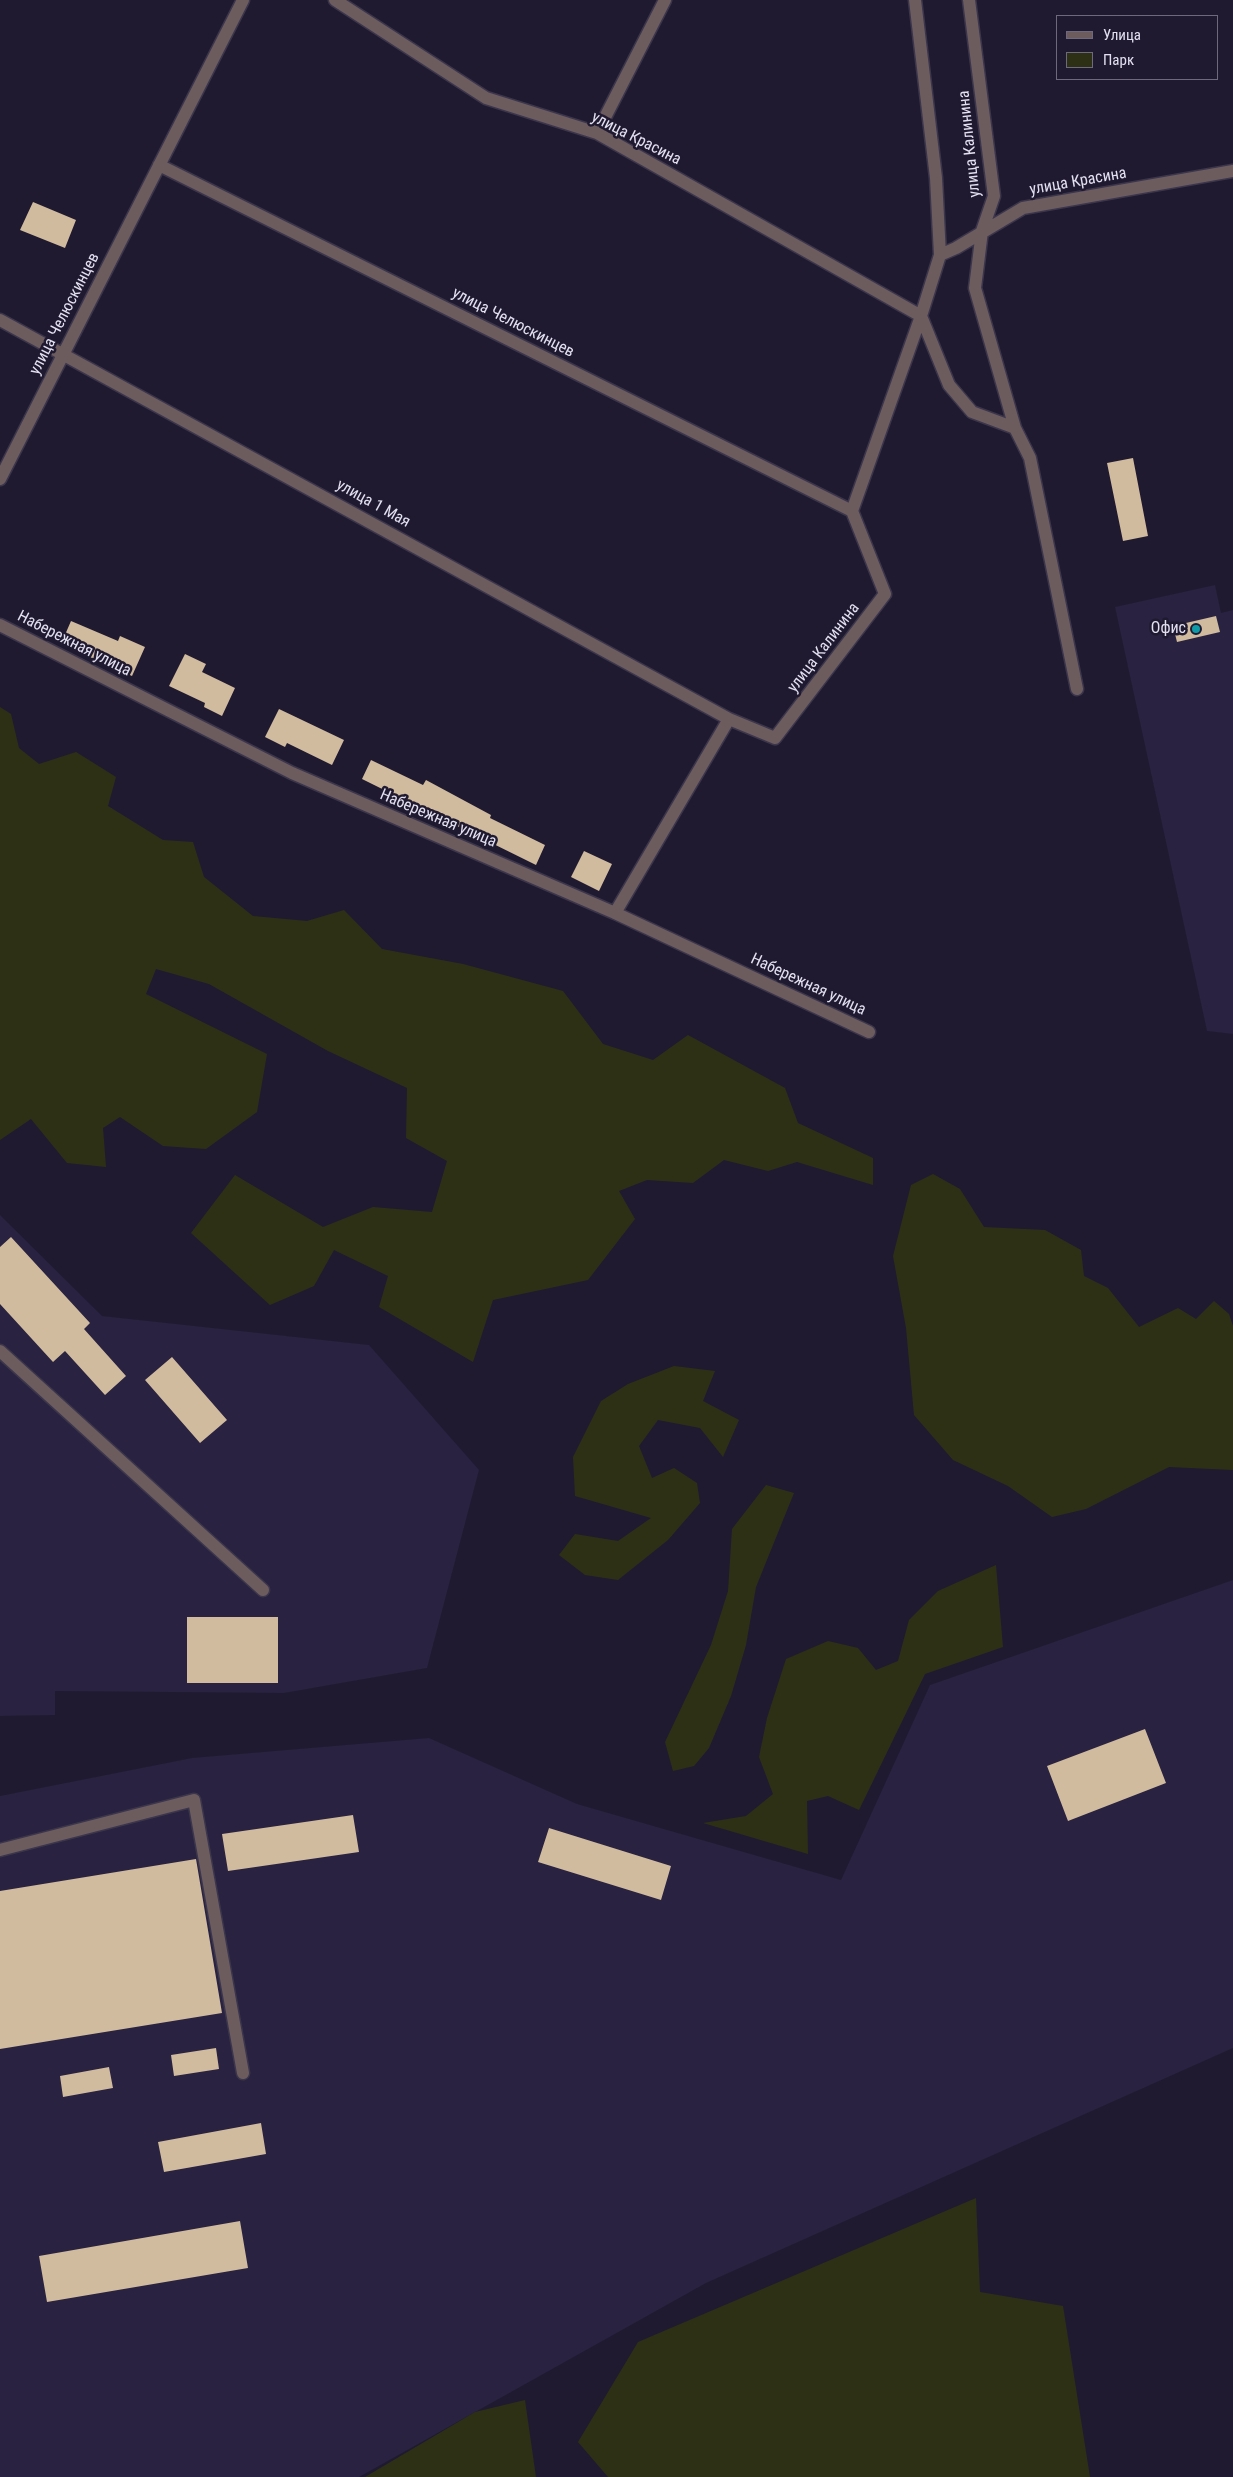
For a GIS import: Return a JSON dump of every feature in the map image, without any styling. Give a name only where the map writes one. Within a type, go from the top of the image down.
[{"type":"street","name":"улица Челюскинцев","points":[[0,479],[243,0]]},
{"type":"street","name":"улица Красина","points":[[335,0],[486,98],[597,133],[921,316]]},
{"type":"street","points":[[597,133],[665,0]]},
{"type":"street","points":[[852,511],[921,316],[940,255],[936,178],[915,0]]},
{"type":"street","name":"улица Калинина","points":[[969,0],[994,196],[982,231],[975,288],[1015,428],[1030,458],[1077,689]]},
{"type":"street","name":"улица Челюскинцев","points":[[160,165],[852,511]]},
{"type":"street","name":"улица Красина","points":[[940,255],[956,248],[1023,208],[1233,171]]},
{"type":"street","points":[[921,316],[949,385],[976,414],[1015,428]]},
{"type":"street","name":"улица 1 Мая","points":[[0,320],[64,353],[729,719]]},
{"type":"street","name":"улица Калинина","points":[[729,719],[775,738],[885,594],[852,511]]},
{"type":"street","name":"Набережная улица","points":[[0,625],[292,773],[615,913],[869,1032]]},
{"type":"street","points":[[615,913],[729,719]]},
{"type":"street","points":[[0,1351],[263,1590]]},
{"type":"street","points":[[0,1850],[194,1800],[243,2073]]},
{"type":"shaded area","points":[[1215,585],[1221,613],[1233,610],[1233,1034],[1207,1031],[1115,607]]},
{"type":"shaded area","points":[[0,1215],[102,1316],[369,1345],[479,1470],[427,1668],[284,1693],[55,1691],[55,1715],[0,1716]]},
{"type":"shaded area","points":[[1233,1580],[1233,2048],[706,2283],[359,2477],[0,2477],[0,1796],[192,1758],[429,1738],[577,1804],[841,1880],[930,1685]]},
{"type":"green space","points":[[0,707],[11,714],[19,748],[39,764],[76,752],[116,777],[108,806],[163,840],[193,842],[204,877],[253,916],[307,921],[344,910],[382,949],[463,964],[563,991],[603,1044],[653,1060],[688,1035],[785,1088],[798,1123],[873,1158],[873,1185],[797,1162],[768,1171],[724,1160],[693,1183],[647,1180],[619,1191],[635,1219],[588,1280],[493,1300],[473,1362],[379,1307],[388,1276],[334,1250],[314,1286],[270,1305],[191,1233],[235,1175],[323,1227],[373,1207],[432,1212],[447,1161],[406,1138],[407,1088],[328,1051],[209,984],[156,969],[146,994],[267,1054],[257,1112],[206,1149],[163,1146],[120,1117],[103,1128],[106,1167],[67,1163],[31,1119],[0,1140]]},
{"type":"green space","points":[[933,1174],[960,1189],[984,1227],[1045,1230],[1081,1250],[1084,1276],[1108,1288],[1139,1327],[1178,1308],[1196,1319],[1214,1301],[1229,1314],[1233,1326],[1233,1470],[1169,1467],[1086,1509],[1052,1517],[1008,1486],[953,1460],[914,1415],[906,1328],[893,1256],[911,1185]]},
{"type":"green space","points":[[674,1366],[715,1371],[703,1401],[739,1420],[723,1457],[700,1428],[658,1420],[639,1446],[652,1478],[674,1468],[697,1483],[700,1503],[668,1540],[618,1580],[585,1575],[559,1555],[575,1534],[618,1541],[651,1518],[575,1496],[573,1457],[601,1401],[628,1384]]},
{"type":"green space","points":[[766,1485],[794,1493],[756,1587],[746,1645],[731,1696],[709,1748],[694,1766],[673,1771],[665,1742],[711,1645],[728,1591],[732,1529]]},
{"type":"green space","points":[[996,1565],[1003,1647],[925,1674],[859,1810],[828,1796],[807,1801],[808,1854],[703,1823],[746,1816],[773,1794],[759,1757],[767,1718],[786,1659],[828,1641],[858,1648],[876,1670],[898,1661],[909,1620],[938,1591]]},
{"type":"green space","points":[[976,2198],[980,2292],[1063,2306],[1090,2477],[608,2477],[578,2442],[638,2342]]},
{"type":"green space","points":[[525,2400],[536,2477],[365,2477],[475,2412]]},
{"type":"building","points":[[33,202],[76,220],[65,248],[20,230]]},
{"type":"building","points":[[1133,458],[1148,536],[1123,541],[1107,463]]},
{"type":"building","name":"Офис","points":[[1216,616],[1220,632],[1177,642],[1173,626]]},
{"type":"building","points":[[71,621],[118,641],[120,636],[145,647],[132,676],[61,644]]},
{"type":"building","points":[[185,654],[206,664],[202,672],[235,688],[222,716],[204,707],[205,703],[169,686]]},
{"type":"building","points":[[279,709],[344,740],[332,765],[287,743],[285,747],[265,737]]},
{"type":"building","points":[[371,760],[423,785],[426,780],[491,815],[490,818],[545,845],[536,865],[362,779]]},
{"type":"building","points":[[584,851],[612,864],[599,891],[571,877]]},
{"type":"building","points":[[11,1237],[90,1323],[84,1329],[126,1376],[105,1395],[65,1351],[53,1362],[0,1304],[0,1247]]},
{"type":"building","points":[[172,1357],[227,1420],[200,1443],[145,1380]]},
{"type":"building","points":[[187,1617],[278,1617],[278,1683],[187,1683]]},
{"type":"building","points":[[1145,1729],[1166,1783],[1068,1821],[1047,1766]]},
{"type":"building","points":[[353,1815],[359,1852],[228,1871],[222,1834]]},
{"type":"building","points":[[549,1828],[671,1866],[661,1900],[538,1862]]},
{"type":"building","points":[[196,1859],[222,2013],[0,2049],[0,1891]]},
{"type":"building","points":[[216,2048],[219,2069],[174,2076],[171,2055]]},
{"type":"building","points":[[109,2067],[113,2088],[63,2097],[60,2076]]},
{"type":"building","points":[[261,2123],[266,2154],[164,2172],[158,2142]]},
{"type":"building","points":[[240,2221],[248,2268],[47,2302],[39,2256]]},
{"type":"place","name":"Офис","points":[[1196,629]]}]
